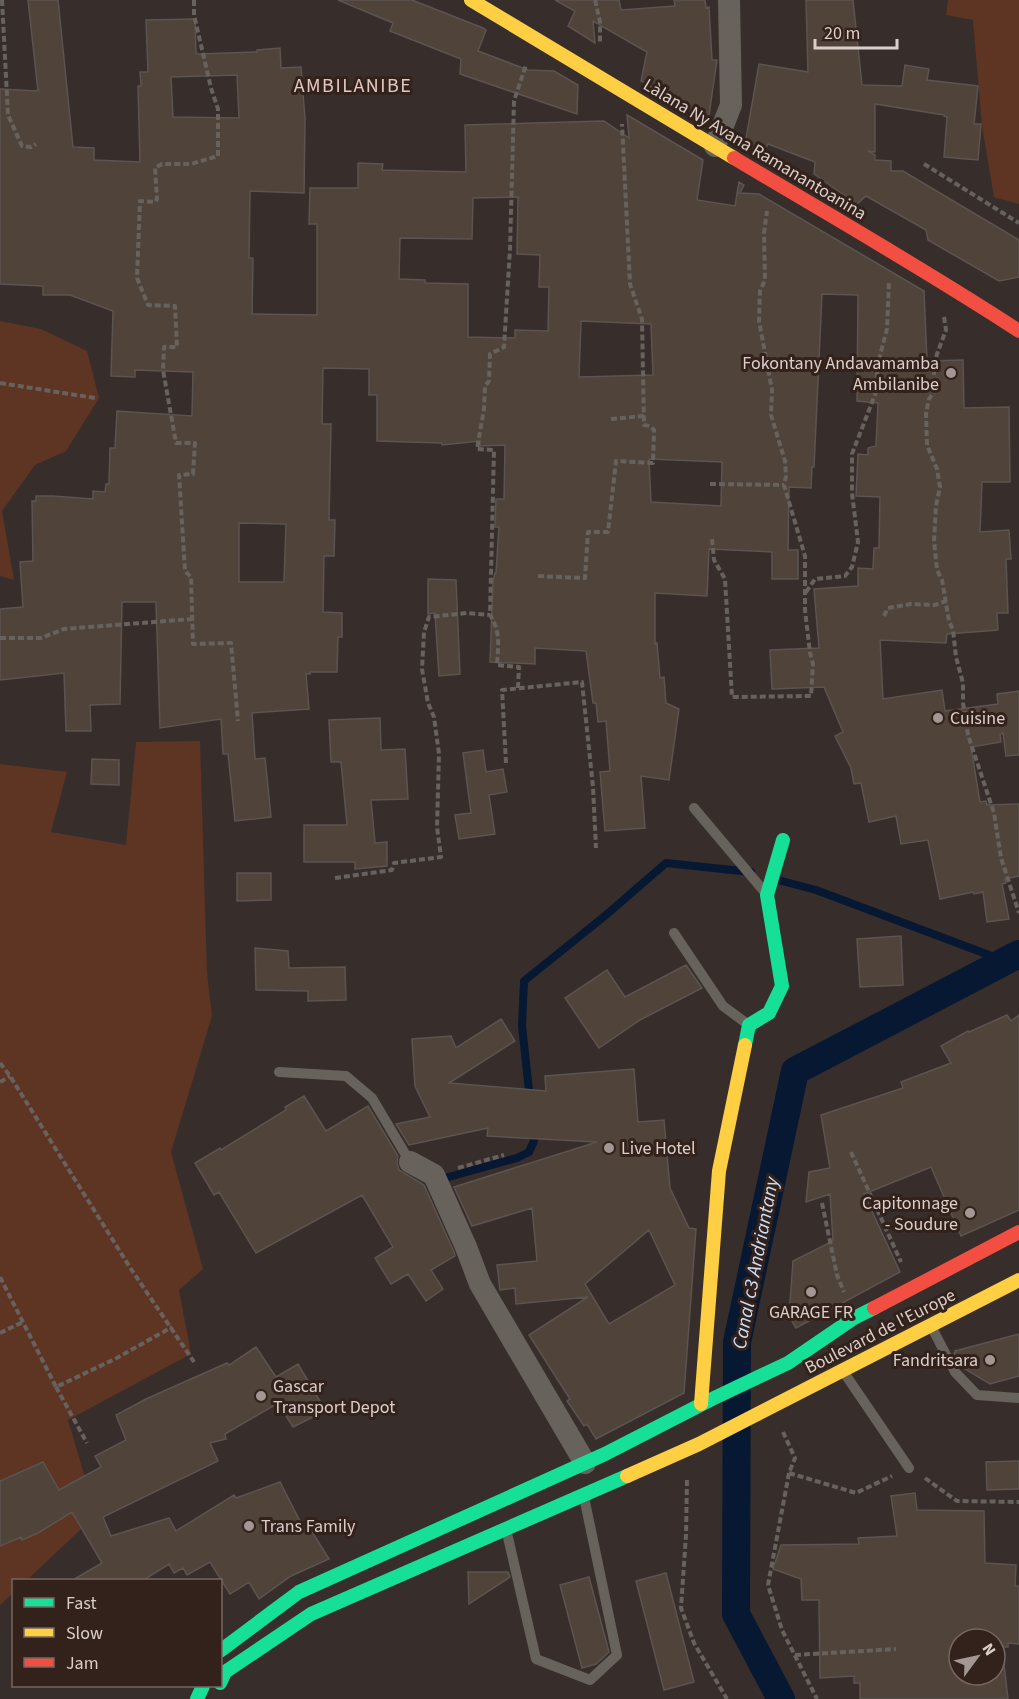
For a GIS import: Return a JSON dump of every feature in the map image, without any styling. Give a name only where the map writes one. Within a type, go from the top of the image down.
[{"type":"street","name":"Làlana Ny Avana Ramanantoanina","points":[[471,0],[895,255],[941,280],[1019,331]]},
{"type":"street","points":[[715,146],[731,105],[729,0]]},
{"type":"street","points":[[706,1401],[719,1171],[749,1025],[769,1013],[782,986],[765,889],[778,859],[783,840]]},
{"type":"street","points":[[410,1162],[434,1175],[480,1284],[585,1463]]},
{"type":"street","name":"Boulevard de l'Europe","points":[[222,1650],[299,1592],[585,1463],[706,1401],[788,1363],[854,1318],[1019,1232]]},
{"type":"street","name":"Boulevard de l'Europe","points":[[222,1679],[225,1672],[311,1614],[694,1447],[1019,1280]]},
{"type":"lane","points":[[694,808],[765,889]]},
{"type":"lane","points":[[674,933],[723,1006],[749,1025]]},
{"type":"lane","points":[[279,1072],[346,1076],[372,1098],[410,1162]]},
{"type":"lane","points":[[931,1325],[955,1372],[976,1395],[1019,1398]]},
{"type":"lane","points":[[843,1370],[909,1467]]},
{"type":"lane","points":[[506,1530],[536,1659],[590,1680],[617,1655],[584,1495]]},
{"type":"path","points":[[2,0],[8,115],[22,146],[31,147],[36,144]]},
{"type":"path","points":[[194,0],[194,15],[218,109],[218,156],[191,164],[162,164],[155,168],[157,199],[155,202],[140,201],[137,278],[148,305],[175,306],[177,347],[164,347],[163,370],[176,443],[195,443],[193,474],[179,475],[185,571],[191,577],[194,644],[231,643],[238,721]]},
{"type":"path","points":[[595,0],[600,22],[600,50]]},
{"type":"path","points":[[518,688],[519,666],[497,665],[499,636],[496,624],[490,615],[494,450],[477,449],[484,409],[484,386],[489,381],[490,354],[504,347],[510,249],[514,101],[534,38]]},
{"type":"path","points":[[538,576],[585,578],[588,532],[608,532],[616,461],[653,463],[654,430],[644,425],[642,318],[630,284],[627,204],[618,88]]},
{"type":"path","points":[[924,164],[1019,223]]},
{"type":"path","points":[[712,539],[714,560],[725,579],[732,697],[811,696],[813,664],[805,610],[805,556],[784,485],[786,476],[784,461],[771,415],[772,390],[759,321],[760,291],[765,280],[764,232],[771,180]]},
{"type":"path","points":[[806,593],[815,579],[845,576],[852,567],[858,542],[852,493],[852,454],[876,392],[878,363],[887,329],[888,293],[895,255]]},
{"type":"path","points":[[941,280],[946,330],[937,354],[934,369],[934,392],[928,399],[926,413],[927,445],[937,469],[940,487],[936,506],[934,541],[937,570],[942,580],[963,683],[963,703],[968,735],[994,813],[1001,858],[1019,913]]},
{"type":"path","points":[[0,383],[95,398]]},
{"type":"path","points":[[611,419],[644,416]]},
{"type":"path","points":[[710,484],[784,485]]},
{"type":"path","points":[[885,616],[888,608],[911,604],[935,605],[946,601]]},
{"type":"path","points":[[335,878],[392,870],[394,863],[441,857],[437,827],[439,754],[434,717],[428,703],[422,669],[424,632],[429,617],[467,613],[490,615]]},
{"type":"path","points":[[0,638],[41,638],[64,629],[192,619]]},
{"type":"path","points":[[506,763],[502,690],[582,682],[593,787],[596,848]]},
{"type":"path","points":[[0,1063],[131,1269],[194,1362]]},
{"type":"path","points":[[0,1082],[10,1076]]},
{"type":"path","points":[[851,1152],[913,1287]]},
{"type":"path","points":[[434,1175],[504,1155]]},
{"type":"path","points":[[822,1203],[837,1275],[854,1318]]},
{"type":"path","points":[[0,1277],[87,1443]]},
{"type":"path","points":[[0,1333],[23,1322]]},
{"type":"path","points":[[56,1387],[172,1328]]},
{"type":"path","points":[[771,1407],[795,1458],[789,1473],[768,1585],[782,1630],[817,1699]]},
{"type":"path","points":[[694,1447],[681,1608],[694,1642],[727,1699]]},
{"type":"path","points":[[795,1655],[896,1648]]},
{"type":"shaded area","points":[[948,0],[1019,0],[1019,204],[994,197],[982,126],[973,20],[946,15]]},
{"type":"shaded area","points":[[0,321],[41,329],[87,351],[99,398],[66,451],[35,465],[2,511],[14,580],[0,576]]},
{"type":"shaded area","points":[[200,741],[207,973],[212,1016],[171,1152],[203,1269],[179,1290],[191,1354],[68,1420],[96,1515],[28,1579],[12,1579],[12,1594],[0,1605],[0,764],[67,772],[51,832],[126,845],[136,742]]},
{"type":"building","points":[[28,0],[58,0],[73,147],[94,148],[94,160],[140,162],[138,86],[141,86],[140,72],[148,72],[146,20],[195,19],[196,53],[198,54],[257,52],[257,50],[280,48],[281,68],[301,67],[305,119],[304,193],[250,191],[249,258],[253,258],[252,314],[317,315],[317,224],[309,224],[310,188],[358,188],[358,163],[383,164],[382,170],[466,172],[465,125],[604,121],[629,138],[627,115],[703,160],[697,200],[735,206],[739,182],[744,185],[740,193],[759,194],[924,291],[927,361],[963,360],[964,408],[1009,407],[1010,482],[982,482],[980,532],[1009,530],[1011,559],[1006,559],[1008,613],[997,613],[998,630],[947,634],[946,643],[880,640],[883,699],[942,690],[945,711],[998,704],[997,694],[1019,691],[1019,755],[1006,756],[1003,733],[1000,734],[1001,742],[971,747],[980,802],[986,801],[987,805],[1019,804],[1019,876],[1005,879],[1006,883],[1002,884],[1009,919],[987,922],[983,892],[940,899],[928,840],[901,844],[896,816],[869,822],[861,783],[854,784],[851,768],[835,736],[843,732],[824,687],[772,689],[770,650],[819,648],[814,589],[858,586],[858,568],[873,569],[874,548],[879,548],[880,497],[856,496],[858,454],[868,455],[868,448],[876,446],[878,403],[857,401],[858,295],[822,294],[814,467],[812,467],[811,488],[789,487],[788,550],[798,550],[798,579],[772,579],[772,552],[709,549],[707,596],[655,593],[655,644],[657,643],[660,678],[664,677],[666,703],[679,709],[669,780],[641,776],[645,828],[605,831],[600,772],[610,771],[606,721],[598,722],[586,651],[535,648],[535,664],[490,662],[493,581],[496,573],[499,527],[495,527],[496,499],[504,499],[505,445],[480,446],[480,441],[442,445],[441,443],[377,441],[377,395],[369,395],[369,369],[323,368],[322,424],[331,424],[329,520],[335,520],[334,556],[324,556],[323,612],[342,613],[342,637],[338,637],[337,672],[306,674],[309,709],[252,713],[255,759],[265,758],[271,817],[235,821],[228,754],[223,754],[221,719],[160,728],[156,602],[122,602],[120,704],[90,705],[91,731],[66,731],[64,673],[0,680],[0,609],[23,607],[20,562],[33,561],[32,501],[36,501],[36,496],[93,499],[93,491],[105,492],[106,484],[109,484],[110,448],[115,448],[117,411],[192,416],[193,372],[135,370],[135,377],[111,376],[113,311],[70,295],[43,295],[43,286],[0,284],[0,89],[38,91]],"holes":[[[237,75],[239,118],[173,117],[171,77]],[[518,197],[517,254],[540,255],[539,287],[549,287],[548,331],[515,330],[515,338],[468,337],[468,284],[425,283],[425,280],[399,279],[400,238],[472,239],[473,198]],[[581,321],[651,324],[653,375],[579,377]],[[649,459],[722,462],[721,506],[651,502]],[[239,523],[286,524],[284,582],[239,582]]]},
{"type":"building","points":[[338,0],[412,0],[483,28],[486,30],[478,51],[528,70],[554,71],[578,85],[577,114],[460,74],[461,59],[390,31],[393,23]]},
{"type":"building","points":[[555,0],[619,0],[621,10],[675,6],[674,0],[705,0],[706,8],[709,7],[712,60],[717,60],[708,122],[641,81],[647,52],[593,21],[595,43],[568,26],[575,11]]},
{"type":"building","points":[[806,0],[853,0],[862,85],[902,86],[905,65],[929,69],[927,80],[978,86],[974,124],[981,124],[978,160],[944,157],[947,117],[944,115],[875,104],[875,152],[868,151],[875,155],[875,160],[891,161],[891,171],[903,171],[1019,240],[1019,277],[999,281],[928,240],[926,230],[866,196],[857,204],[814,174],[815,162],[768,144],[762,154],[745,144],[759,64],[808,72]]},
{"type":"building","points":[[428,579],[456,580],[460,674],[439,676],[435,613],[428,614]]},
{"type":"building","points":[[380,718],[381,750],[405,749],[408,799],[371,800],[375,843],[387,842],[387,866],[355,869],[355,862],[304,862],[304,825],[347,825],[341,762],[331,762],[329,720]]},
{"type":"building","points":[[483,750],[486,772],[503,769],[507,792],[489,795],[495,834],[459,839],[455,815],[471,813],[463,753]]},
{"type":"building","points":[[92,759],[119,760],[119,785],[91,784]]},
{"type":"building","points":[[237,873],[271,873],[271,900],[237,901]]},
{"type":"building","points":[[901,936],[903,985],[860,987],[857,939]]},
{"type":"building","points":[[255,948],[288,951],[289,968],[345,967],[346,1000],[308,1001],[308,991],[256,990]]},
{"type":"building","points":[[686,965],[702,988],[640,1020],[599,1048],[565,998],[607,970],[625,997]]},
{"type":"building","points":[[1007,1015],[1011,1021],[1019,1015],[1019,1210],[961,1236],[931,1167],[864,1194],[900,1272],[796,1328],[789,1316],[793,1261],[833,1241],[830,1194],[806,1202],[809,1172],[830,1168],[821,1115],[903,1088],[901,1082],[951,1063],[941,1046],[968,1031]]},
{"type":"building","points":[[501,1019],[515,1041],[449,1083],[546,1091],[545,1076],[634,1069],[638,1122],[664,1120],[670,1188],[689,1228],[696,1229],[684,1393],[596,1439],[587,1424],[584,1426],[567,1401],[570,1399],[529,1335],[588,1297],[516,1304],[515,1288],[500,1290],[497,1265],[537,1261],[532,1208],[472,1226],[454,1187],[597,1142],[487,1136],[488,1128],[409,1145],[396,1124],[430,1117],[415,1086],[412,1039],[451,1036],[456,1048]],"holes":[[[649,1230],[675,1285],[609,1324],[585,1284]]]},
{"type":"building","points":[[304,1096],[326,1131],[368,1106],[398,1156],[399,1170],[424,1185],[455,1256],[431,1270],[443,1289],[426,1301],[408,1274],[391,1284],[375,1258],[393,1247],[362,1195],[256,1253],[219,1192],[214,1195],[195,1163],[220,1148],[221,1150],[286,1110],[285,1107]]},
{"type":"building","name":"Fandritsara","points":[[1019,1334],[1019,1376],[990,1384],[960,1366],[954,1353],[955,1351]]},
{"type":"building","points":[[256,1347],[276,1377],[298,1364],[324,1408],[323,1412],[293,1427],[278,1403],[225,1434],[226,1439],[210,1443],[218,1461],[103,1517],[111,1536],[169,1518],[176,1531],[234,1495],[236,1498],[280,1482],[306,1533],[311,1530],[329,1559],[291,1576],[259,1599],[249,1582],[230,1594],[210,1562],[187,1575],[183,1568],[174,1573],[169,1564],[145,1579],[74,1579],[102,1563],[72,1512],[38,1533],[0,1546],[0,1481],[43,1462],[59,1490],[101,1467],[95,1456],[126,1440],[116,1415],[227,1363],[229,1365]]},
{"type":"building","points":[[1019,1461],[1019,1489],[987,1490],[986,1462]]},
{"type":"building","points":[[915,1493],[917,1510],[984,1511],[985,1563],[1016,1565],[1015,1586],[1019,1586],[1019,1644],[1008,1643],[1007,1647],[1007,1627],[947,1627],[947,1687],[1007,1687],[1008,1699],[860,1699],[860,1683],[854,1683],[854,1676],[820,1678],[819,1600],[802,1600],[801,1579],[773,1569],[781,1545],[859,1544],[858,1538],[897,1536],[891,1496]]},
{"type":"building","points":[[468,1572],[508,1572],[510,1577],[469,1604]]},
{"type":"building","points":[[666,1573],[694,1682],[664,1690],[636,1581]]},
{"type":"building","points":[[589,1577],[609,1652],[596,1664],[582,1668],[560,1585]]},
{"type":"waterway","points":[[530,1100],[522,1026],[524,981],[666,863],[751,872]]},
{"type":"waterway","points":[[778,880],[816,890],[1005,961]]},
{"type":"waterway","name":"Canal c3 Andriantany","points":[[781,1699],[736,1614],[737,1342],[795,1071],[1019,954]]},
{"type":"waterway","points":[[445,1178],[517,1158],[529,1152],[534,1141],[533,1127]]},
{"type":"traffic: fast","points":[[745,1045],[749,1025],[769,1013],[782,986],[767,895],[783,840]]},
{"type":"traffic: fast","points":[[222,1650],[299,1592],[605,1454],[788,1363],[854,1318],[874,1308]]},
{"type":"traffic: fast","points":[[222,1679],[225,1672],[311,1614],[627,1476]]},
{"type":"traffic: fast","points":[[197,1699],[203,1687]]},
{"type":"traffic: slow","points":[[471,0],[734,158]]},
{"type":"traffic: slow","points":[[701,1404],[719,1171],[745,1045]]},
{"type":"traffic: slow","points":[[627,1476],[699,1444],[1019,1280]]},
{"type":"traffic: jam","points":[[734,158],[913,264],[1019,331]]},
{"type":"traffic: jam","points":[[874,1308],[1019,1232]]},
{"type":"place","name":"Fokontany Andavamamba Ambilanibe","points":[[951,373]]},
{"type":"place","name":"Cuisine","points":[[938,718]]},
{"type":"place","name":"Live Hotel","points":[[609,1148]]},
{"type":"place","name":"Capitonnage - Soudure","points":[[970,1213]]},
{"type":"place","name":"GARAGE FR","points":[[811,1292]]},
{"type":"place","name":"Fandritsara","points":[[990,1360]]},
{"type":"place","name":"Gascar Transport Depot","points":[[261,1396]]},
{"type":"place","name":"Trans Family","points":[[249,1526]]},
{"type":"district","name":"AMBILANIBE","points":[[353,85]]}]
